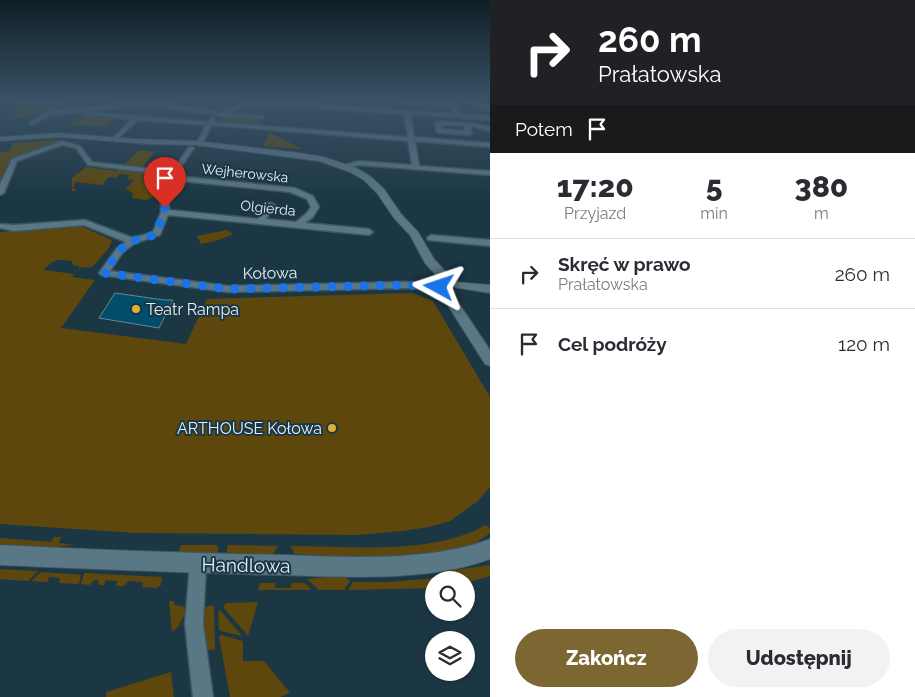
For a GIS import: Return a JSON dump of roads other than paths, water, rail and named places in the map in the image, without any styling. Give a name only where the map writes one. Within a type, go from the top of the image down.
[{"type":"street","points":[[116,139],[122,133]]},
{"type":"street","points":[[0,226],[14,228],[86,222],[132,241],[151,236],[157,232],[165,212],[165,185],[202,133]]},
{"type":"street","points":[[326,133],[490,145]]},
{"type":"street","points":[[410,133],[416,167]]},
{"type":"street","points":[[0,140],[77,136],[262,151],[312,157],[344,166],[361,174],[376,186],[397,216],[402,228],[449,288],[490,353]]},
{"type":"street","points":[[0,193],[14,160],[62,144],[78,147],[90,164],[95,166],[172,175]]},
{"type":"street","points":[[344,166],[360,163],[490,174]]},
{"type":"street","name":"Wejherowska","points":[[172,175],[301,193],[310,198],[315,207],[313,212],[298,225]]},
{"type":"street","points":[[261,221],[271,205]]},
{"type":"street","name":"Olgierda","points":[[165,212],[369,232]]},
{"type":"street","points":[[431,238],[490,243]]},
{"type":"street","name":"Kołowa","points":[[132,241],[120,250],[104,273],[228,289],[406,285],[490,289]]},
{"type":"street","points":[[449,288],[464,319],[490,361]]},
{"type":"street","name":"Kołowa","points":[[449,288],[490,294]]},
{"type":"street","name":"Handlowa","points":[[0,555],[198,564],[386,566],[458,560],[469,558],[490,549]]},
{"type":"street","points":[[198,564],[194,624],[203,697]]},
{"type":"place","name":"Teatr Rampa","points":[[136,309]]},
{"type":"place","name":"ARTHOUSE Kołowa","points":[[332,428]]}]
